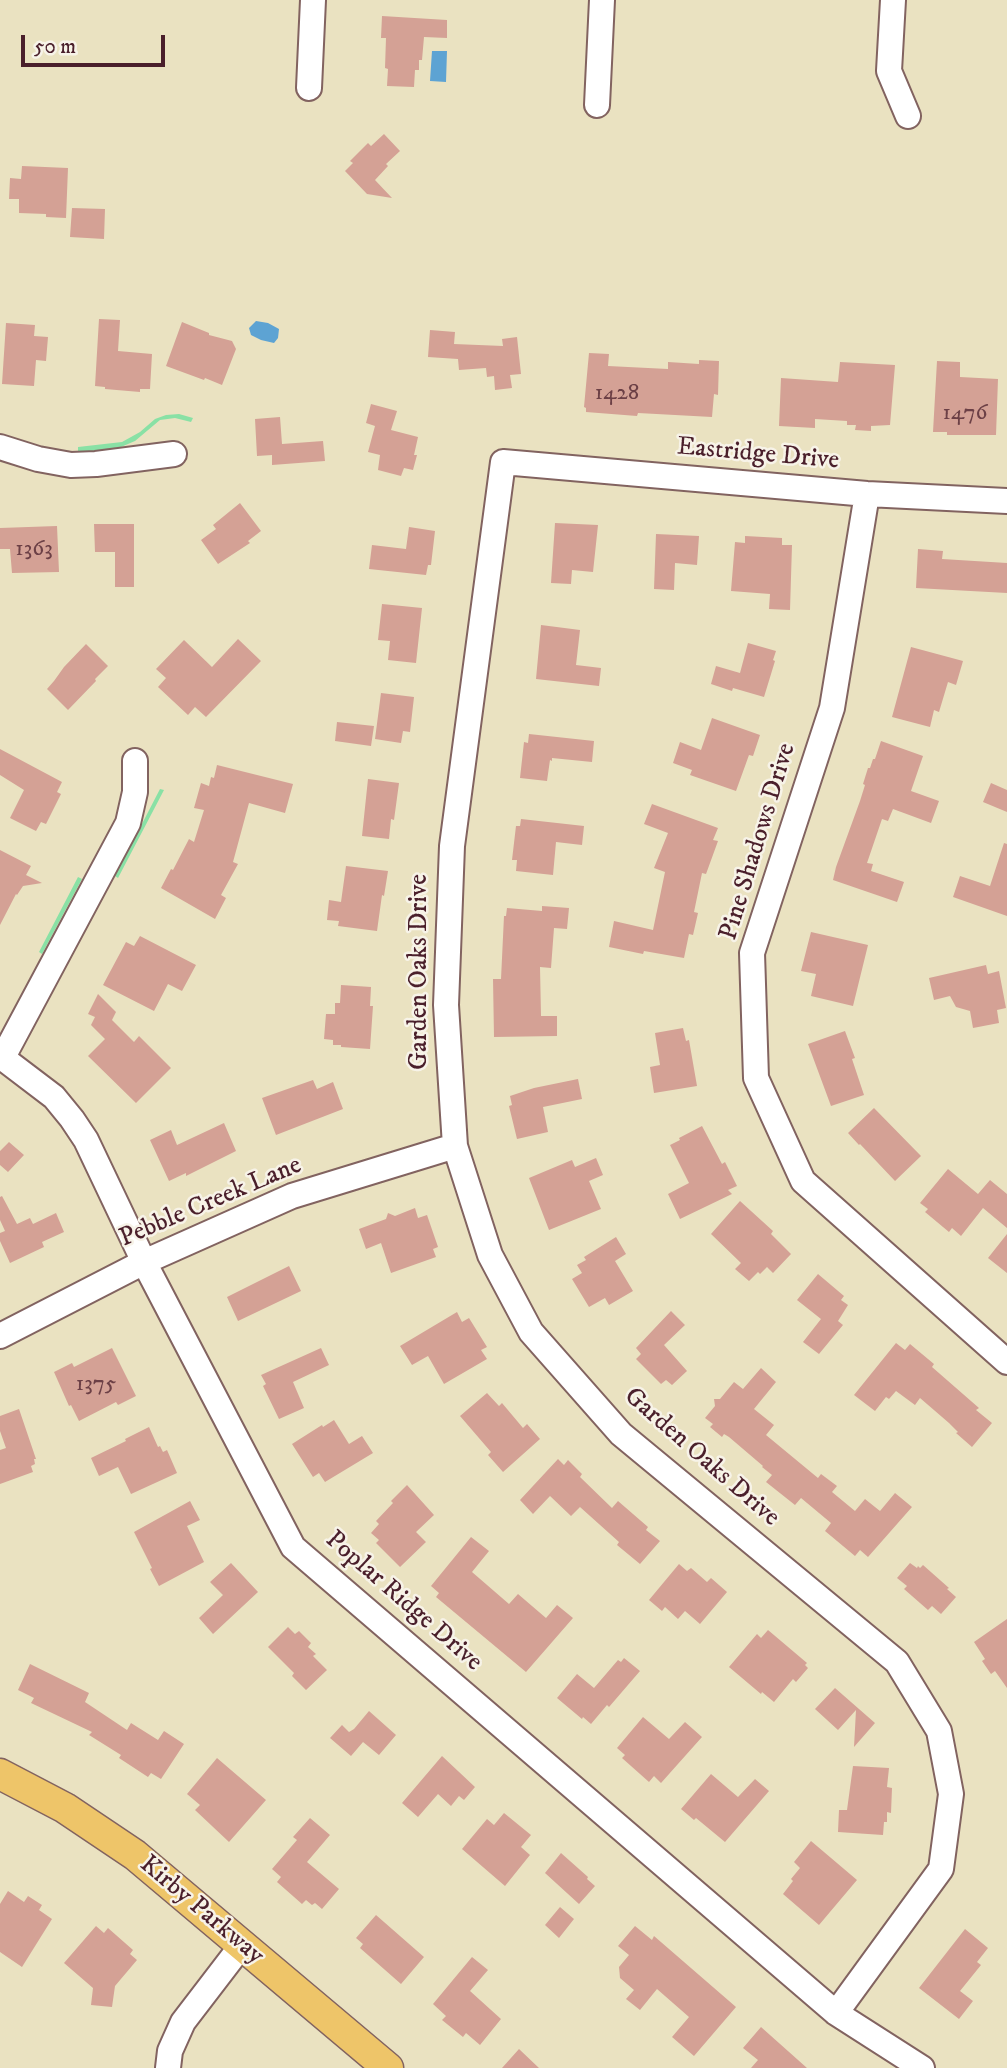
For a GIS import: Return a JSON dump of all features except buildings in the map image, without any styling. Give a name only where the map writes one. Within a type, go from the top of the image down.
[{"type":"main road","name":"Kirby Parkway","points":[[0,1774],[65,1808],[135,1855],[388,2068]]},
{"type":"street","points":[[309,88],[313,0]]},
{"type":"street","points":[[597,105],[602,0]]},
{"type":"street","points":[[893,0],[889,71],[908,116]]},
{"type":"street","points":[[0,447],[37,459],[71,465],[174,454]]},
{"type":"street","name":"Eastridge Drive","points":[[503,462],[867,494],[1007,501]]},
{"type":"street","name":"Garden Oaks Drive","points":[[503,462],[452,846],[446,1005],[455,1146],[490,1255],[531,1332],[621,1434],[897,1662],[939,1731],[951,1794],[941,1869],[836,2013]]},
{"type":"street","name":"Pine Shadows Drive","points":[[867,494],[832,708],[752,953],[756,1078],[803,1181],[1007,1362]]},
{"type":"street","points":[[1,1057],[128,823],[135,792],[135,761]]},
{"type":"street","name":"Poplar Ridge Drive","points":[[1,1057],[54,1097],[86,1140],[144,1262],[293,1547],[836,2013],[922,2068]]},
{"type":"street","name":"Pebble Creek Lane","points":[[0,1336],[144,1262],[292,1196],[455,1146]]},
{"type":"street","points":[[168,2068],[170,2051],[183,2022],[242,1945]]},
{"type":"green space","points":[[179,414],[193,418],[191,422],[175,418],[160,420],[135,441],[121,447],[78,451],[78,447],[122,442],[155,419]]},
{"type":"green space","points":[[160,789],[164,790],[118,878],[115,876]]},
{"type":"green space","points":[[78,877],[82,879],[42,954],[39,952]]},
{"type":"water","points":[[432,51],[447,51],[446,82],[430,81]]},
{"type":"water","points":[[256,321],[279,329],[274,343],[251,335],[249,328]]}]
